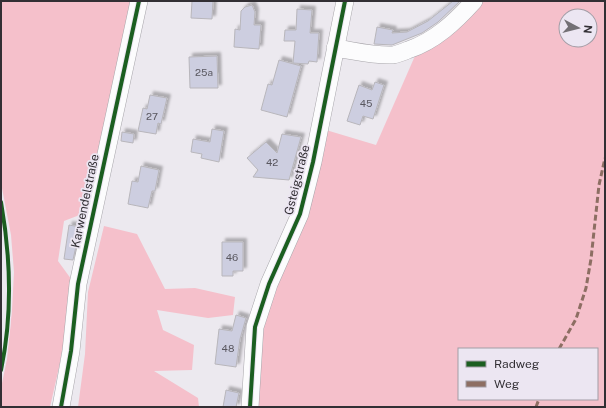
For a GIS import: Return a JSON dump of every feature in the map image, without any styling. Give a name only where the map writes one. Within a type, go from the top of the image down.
[{"type":"street","name":"Karwendelstraße","points":[[61,407],[71,351],[78,284],[139,1]]},
{"type":"street","name":"Gsteigstraße","points":[[250,407],[255,327],[269,284],[300,214],[313,162],[345,1]]},
{"type":"street","points":[[335,48],[375,54],[395,55],[415,48],[444,31],[462,15],[474,1]]},
{"type":"shaded area","points":[[1,1],[136,1],[90,211],[64,221],[58,261],[74,283],[60,363],[50,407],[1,407],[1,388],[7,359],[14,272],[11,235],[1,183]]},
{"type":"shaded area","points":[[479,1],[605,1],[605,407],[256,407],[262,328],[326,130],[376,145],[418,49]]},
{"type":"shaded area","points":[[104,226],[137,234],[165,289],[195,288],[235,297],[233,315],[208,318],[157,310],[163,330],[194,345],[192,370],[154,371],[198,398],[199,407],[78,407],[85,354],[88,292]]},
{"type":"building","points":[[192,1],[213,1],[212,19],[191,18]]},
{"type":"building","points":[[453,1],[460,1],[438,22],[422,33],[392,45],[374,44],[377,27],[393,30],[392,33],[407,32],[428,21]]},
{"type":"building","points":[[252,5],[255,12],[254,25],[261,25],[259,49],[234,47],[235,29],[240,30],[241,11],[245,7]]},
{"type":"building","points":[[297,9],[312,10],[310,33],[319,33],[317,62],[309,61],[308,64],[293,63],[295,41],[284,41],[285,30],[296,30]]},
{"type":"building","points":[[217,56],[218,88],[190,88],[189,57]]},
{"type":"building","points":[[279,60],[301,66],[287,117],[261,110],[268,84],[272,85]]},
{"type":"building","points":[[375,82],[384,85],[373,119],[363,116],[360,125],[347,121],[359,85],[372,90]]},
{"type":"building","points":[[150,95],[167,98],[161,124],[158,123],[156,134],[138,131],[143,108],[147,109]]},
{"type":"building","points":[[212,129],[224,131],[219,162],[201,158],[202,154],[191,152],[193,139],[210,142]]},
{"type":"building","points":[[122,132],[134,134],[133,143],[121,141]]},
{"type":"building","points":[[282,134],[301,137],[289,180],[253,177],[258,170],[247,158],[266,142],[277,153]]},
{"type":"building","points":[[141,166],[159,170],[155,191],[152,191],[148,208],[128,204],[132,181],[138,182]]},
{"type":"building","points":[[69,225],[80,227],[73,260],[64,259]]},
{"type":"building","points":[[222,242],[243,242],[243,271],[233,271],[233,276],[222,276]]},
{"type":"building","points":[[236,315],[246,318],[240,339],[236,367],[215,364],[219,329],[232,331]]},
{"type":"building","points":[[226,390],[239,393],[236,407],[223,407]]},
{"type":"marked path","points":[[560,348],[576,319],[586,288],[591,259],[599,185],[605,158]]},
{"type":"marked path","points":[[536,407],[539,400]]},
{"type":"cycle path","points":[[61,407],[71,351],[78,284],[139,1]]},
{"type":"cycle path","points":[[250,407],[255,327],[269,284],[300,214],[313,162],[345,1]]},
{"type":"cycle path","points":[[1,202],[9,265],[9,307],[5,349],[1,370]]}]
